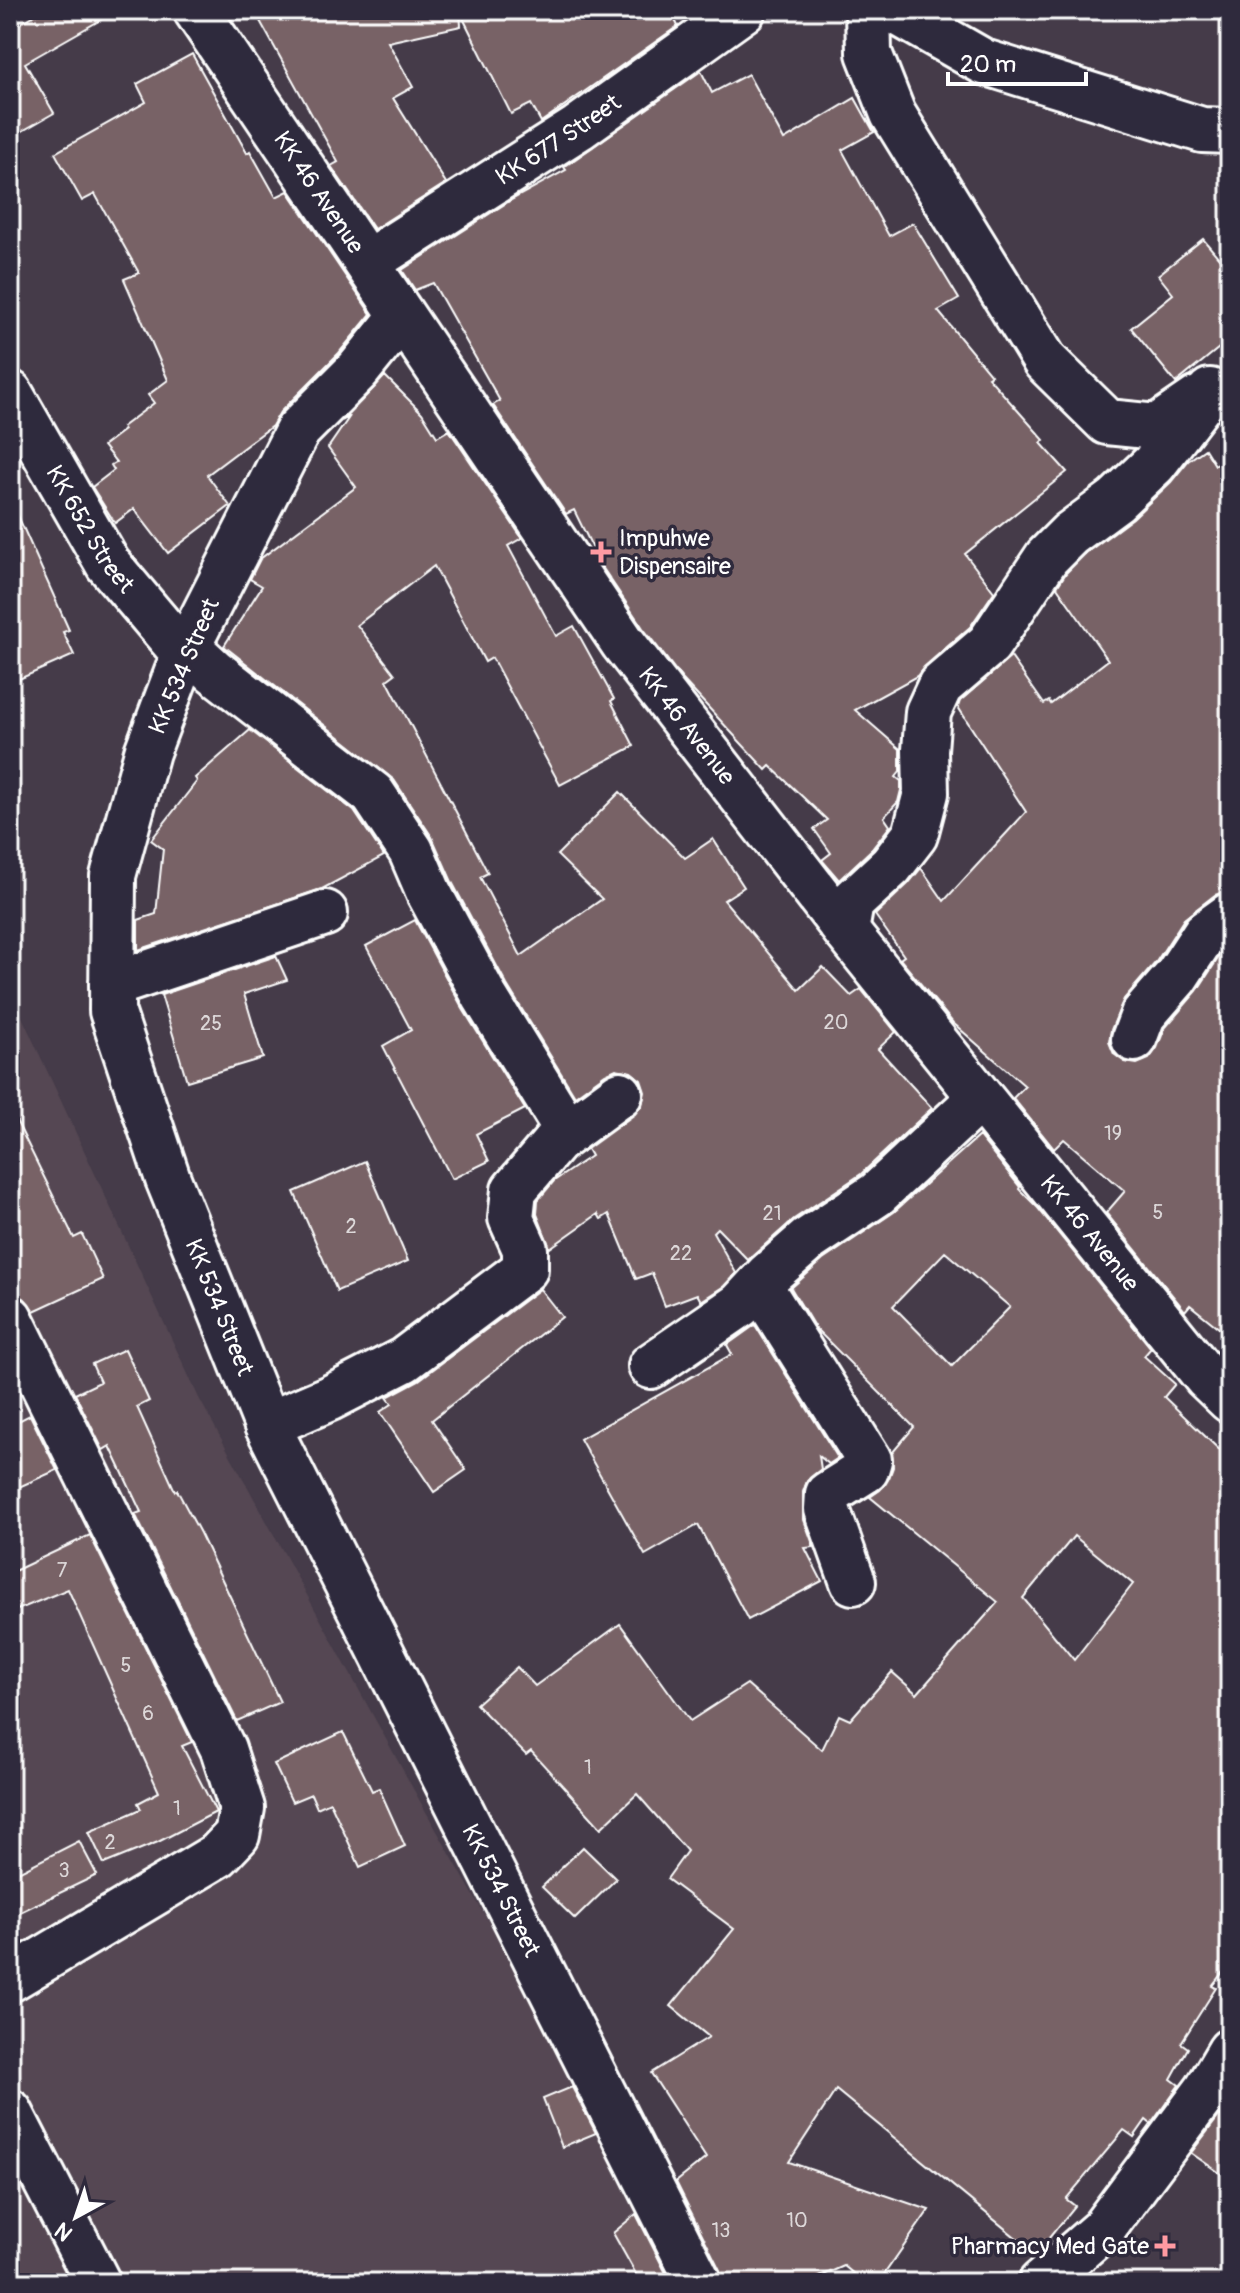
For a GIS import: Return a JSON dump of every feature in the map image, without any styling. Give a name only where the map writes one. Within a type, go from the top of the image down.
[{"type":"street","name":"KK 46 Avenue","points":[[196,10],[623,643],[846,931],[1206,1377],[1230,1400]]},
{"type":"street","name":"KK 677 Street","points":[[368,262],[578,128],[743,10]]},
{"type":"street","points":[[868,10],[869,53],[893,114],[1045,361],[1107,422],[1157,427],[1220,381]]},
{"type":"street","points":[[893,10],[984,62],[1202,130],[1230,131]]},
{"type":"street","name":"KK 534 Street","points":[[401,317],[358,370],[298,430],[186,650],[147,752],[113,876],[112,1011],[168,1179],[267,1425],[699,2283]]},
{"type":"street","points":[[846,931],[851,903],[891,866],[915,835],[926,793],[928,712],[940,686],[982,652],[1047,557],[1154,464],[1220,381]]},
{"type":"street","name":"KK 652 Street","points":[[10,393],[108,564],[186,650],[373,794],[411,851],[429,893],[485,997],[568,1132]]},
{"type":"street","points":[[112,985],[325,913]]},
{"type":"street","points":[[1134,1039],[1143,1015],[1176,977],[1205,933],[1230,915]]},
{"type":"street","points":[[267,1425],[330,1398],[404,1360],[525,1269],[525,1249],[511,1218],[514,1190],[556,1141],[620,1094]]},
{"type":"street","points":[[651,1366],[740,1305],[808,1240],[877,1194],[980,1098]]},
{"type":"street","points":[[759,1285],[869,1460],[866,1470],[828,1494],[827,1509],[853,1582]]},
{"type":"street","points":[[10,1979],[218,1855],[237,1835],[242,1808],[223,1749],[26,1393],[11,1323]]},
{"type":"street","points":[[1041,2283],[1103,2229],[1219,2094],[1230,2051]]},
{"type":"street","points":[[10,2112],[98,2283]]},
{"type":"shaded area","points":[[10,991],[199,1398],[421,1803],[580,2082],[675,2283],[10,2283]]},
{"type":"building","points":[[44,10],[118,10],[25,63],[54,113],[10,138],[10,29]]},
{"type":"building","points":[[254,10],[670,10],[678,26],[541,122],[531,104],[511,114],[460,12],[461,26],[388,42],[413,87],[393,98],[446,183],[374,229],[331,166],[338,162]]},
{"type":"building","points":[[192,54],[247,153],[250,151],[276,197],[288,191],[371,314],[339,353],[280,412],[272,426],[207,475],[230,506],[168,553],[134,509],[115,523],[92,487],[114,470],[111,465],[116,462],[103,446],[154,403],[148,395],[168,380],[124,279],[139,273],[95,194],[82,201],[55,153],[146,102],[137,84]]},
{"type":"building","points":[[701,71],[712,93],[748,74],[784,140],[855,98],[874,132],[842,150],[889,236],[913,223],[959,299],[938,311],[1067,472],[965,554],[994,592],[970,627],[917,676],[855,710],[900,749],[900,772],[896,777],[901,781],[901,790],[898,802],[884,817],[890,826],[872,849],[839,880],[822,860],[831,853],[814,829],[827,820],[770,766],[766,770],[683,680],[602,567],[574,510],[566,514],[493,405],[500,401],[433,283],[415,290],[402,270],[511,200],[566,170],[564,167]]},
{"type":"building","points":[[1203,239],[1230,271],[1230,339],[1176,383],[1131,328],[1173,294],[1158,275]]},
{"type":"building","points":[[385,376],[422,413],[437,437],[449,430],[522,538],[508,546],[556,636],[574,626],[614,699],[611,701],[634,746],[560,785],[492,658],[485,662],[434,566],[357,625],[395,674],[387,680],[488,873],[480,877],[521,956],[602,899],[557,855],[620,792],[685,858],[713,839],[744,887],[724,900],[799,990],[823,967],[851,996],[861,989],[896,1032],[878,1049],[932,1108],[861,1174],[794,1219],[748,1260],[717,1228],[713,1232],[736,1273],[724,1286],[701,1301],[697,1294],[665,1306],[652,1273],[636,1279],[609,1214],[601,1219],[598,1214],[550,1248],[537,1214],[538,1200],[554,1181],[591,1156],[587,1149],[635,1114],[642,1105],[645,1092],[641,1080],[631,1072],[616,1069],[575,1096],[507,985],[452,882],[432,837],[394,780],[224,646],[262,586],[250,579],[260,559],[356,487],[328,448],[350,416],[342,421]]},
{"type":"building","points":[[1205,449],[1215,465],[1230,455],[1230,890],[1215,895],[1184,919],[1156,962],[1124,999],[1109,1042],[1114,1054],[1125,1062],[1137,1064],[1149,1059],[1165,1028],[1230,946],[1230,1337],[1190,1305],[1185,1311],[1106,1213],[1125,1191],[1064,1139],[1054,1149],[1013,1098],[1025,1086],[953,1023],[900,959],[904,956],[875,915],[921,868],[944,901],[1026,812],[958,707],[960,701],[1011,657],[1044,704],[1049,701],[1051,704],[1108,660],[1057,587],[1086,553],[1133,518],[1188,461]]},
{"type":"building","points":[[10,498],[69,630],[63,632],[74,655],[10,683]]},
{"type":"building","points":[[250,730],[354,811],[384,856],[322,889],[138,950],[138,920],[156,914],[163,849],[151,840],[197,781],[195,778]]},
{"type":"building","points":[[415,920],[463,1009],[525,1109],[476,1134],[489,1161],[452,1179],[383,1046],[411,1030],[366,946]]},
{"type":"building","points":[[276,956],[287,980],[244,994],[263,1058],[187,1081],[161,995]]},
{"type":"building","points":[[10,1108],[74,1238],[82,1234],[103,1279],[34,1311],[24,1298],[10,1293]]},
{"type":"building","points":[[979,1136],[1151,1348],[1144,1356],[1175,1384],[1164,1397],[1230,1460],[1230,1963],[1212,1986],[1216,1988],[1181,2043],[1188,2048],[1171,2079],[1179,2085],[1151,2124],[1146,2120],[1134,2137],[1124,2130],[1066,2199],[1075,2206],[1036,2254],[836,2090],[789,2162],[929,2210],[878,2283],[865,2283],[844,2266],[806,2283],[724,2283],[676,2182],[706,2158],[651,2073],[709,2037],[671,2006],[734,1929],[667,1879],[687,1851],[637,1794],[601,1828],[531,1751],[526,1755],[476,1704],[517,1667],[535,1686],[620,1624],[690,1721],[747,1684],[822,1750],[839,1715],[850,1720],[892,1672],[917,1694],[998,1602],[870,1497],[889,1478],[893,1467],[892,1453],[914,1427],[815,1328],[791,1288],[823,1260],[894,1212]],"holes":[[[945,1252],[1010,1307],[952,1366],[893,1306]],[[1074,1536],[1133,1584],[1074,1660],[1023,1598]]]},
{"type":"building","points":[[365,1161],[408,1261],[337,1291],[294,1192]]},
{"type":"building","points":[[540,1289],[562,1317],[432,1420],[466,1470],[434,1492],[380,1412],[392,1404],[387,1397],[419,1380]]},
{"type":"building","points":[[755,1325],[838,1458],[829,1464],[819,1456],[821,1469],[807,1481],[803,1492],[803,1517],[814,1547],[805,1548],[822,1581],[748,1620],[698,1525],[645,1555],[580,1439],[732,1354],[727,1345]]},
{"type":"building","points":[[125,1349],[149,1401],[137,1407],[175,1491],[200,1533],[280,1702],[237,1721],[135,1514],[141,1512],[110,1446],[103,1450],[75,1394],[100,1382],[92,1364]]},
{"type":"building","points":[[30,1415],[57,1470],[10,1491],[10,1425]]},
{"type":"building","points":[[90,1535],[192,1742],[182,1746],[216,1812],[158,1842],[104,1864],[89,1832],[141,1809],[138,1803],[159,1792],[68,1589],[10,1613],[10,1573]]},
{"type":"building","points":[[343,1732],[372,1791],[379,1788],[405,1846],[360,1867],[330,1802],[317,1808],[311,1794],[292,1802],[274,1764]]},
{"type":"building","points":[[79,1841],[97,1875],[10,1917],[10,1876]]},
{"type":"building","points":[[583,1847],[616,1879],[575,1919],[542,1887]]},
{"type":"building","points":[[572,2087],[596,2133],[562,2147],[543,2099]]},
{"type":"building","points":[[1220,2115],[1230,2123],[1230,2180],[1191,2153]]},
{"type":"building","points":[[636,2214],[671,2283],[641,2283],[613,2233]]},
{"type":"place","name":"Impuhwe Dispensaire","points":[[601,552]]},
{"type":"place","name":"Pharmacy Med Gate","points":[[1165,2246]]}]
